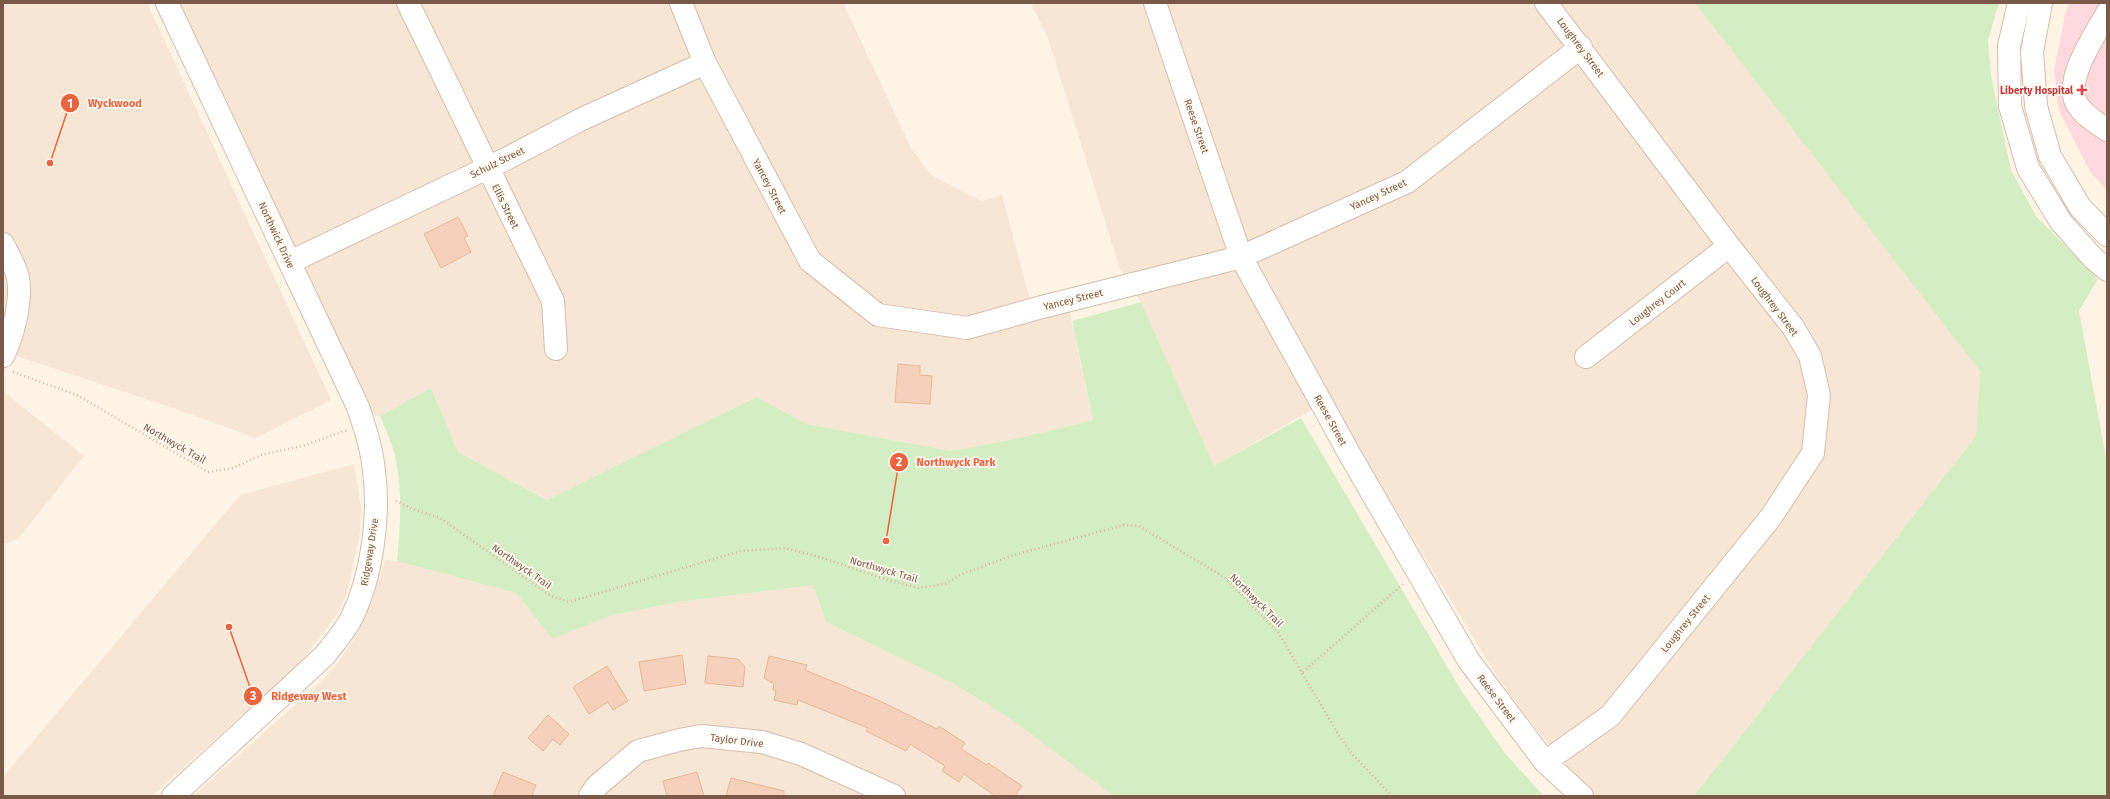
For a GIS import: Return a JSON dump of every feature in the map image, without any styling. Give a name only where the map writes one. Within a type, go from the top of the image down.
[{"type":"street","name":"Northwick Drive","points":[[167,3],[358,407],[366,432],[374,471]]},
{"type":"street","name":"Ellis Street","points":[[408,3],[553,301],[556,349]]},
{"type":"street","name":"Yancey Street","points":[[681,3],[705,64],[810,261],[878,315],[967,328],[1042,307],[1241,257],[1407,182],[1581,47]]},
{"type":"street","name":"Reese Street","points":[[1155,3],[1241,257],[1350,455],[1469,661],[1545,762],[1582,796]]},
{"type":"street","name":"Loughrey Street","points":[[1545,762],[1610,716],[1771,517],[1813,453],[1819,395],[1810,356],[1793,328],[1729,246],[1581,47],[1546,3]]},
{"type":"street","points":[[2019,3],[2009,46],[2010,106],[2028,168],[2060,222],[2093,258],[2107,270]]},
{"type":"street","points":[[2041,3],[2032,52],[2036,106],[2050,156],[2080,207],[2107,235]]},
{"type":"street","points":[[2107,13],[2078,68],[2074,90],[2076,102],[2086,115],[2107,130]]},
{"type":"street","name":"Schulz Street","points":[[290,262],[487,168],[582,119],[705,64]]},
{"type":"street","points":[[3,244],[18,276],[19,289],[7,364]]},
{"type":"street","name":"Loughrey Court","points":[[1586,357],[1729,246]]},
{"type":"street","name":"Ridgeway Drive","points":[[173,796],[324,656],[351,618],[361,596],[368,574],[375,522],[374,471]]},
{"type":"street","name":"Taylor Drive","points":[[590,796],[597,786],[638,751],[679,740],[701,736],[762,742],[794,752],[878,787],[894,796]]},
{"type":"path","name":"Northwyck Trail","points":[[7,364],[76,395],[208,472],[233,468],[261,454],[289,449],[338,434]]},
{"type":"path","name":"Northwyck Trail","points":[[396,501],[413,509],[440,518],[551,596],[569,602],[741,551],[785,548],[823,558],[878,577],[918,588],[945,584],[962,574],[1014,555],[1124,525],[1139,526],[1224,577],[1278,632],[1303,672],[1338,734],[1352,754],[1392,796]]},
{"type":"path","points":[[1303,672],[1407,581]]},
{"type":"shaded area","points":[[3,3],[147,3],[331,400],[256,438],[173,408],[13,355],[3,374]]},
{"type":"shaded area","points":[[175,3],[843,3],[911,148],[931,175],[981,201],[1002,195],[1035,319],[1069,310],[1093,420],[1024,437],[951,451],[807,424],[757,397],[548,500],[458,452],[431,388],[380,416],[371,415]]},
{"type":"shaded area","points":[[1031,3],[1695,3],[1980,370],[1976,436],[1694,796],[1596,796],[1572,771],[1531,723],[1495,673],[1329,400],[1214,466],[1141,302],[1120,269],[1048,38]]},
{"type":"shaded area","name":"Liberty Hospital","points":[[2069,3],[2107,3],[2107,190],[2091,173],[2059,111],[2054,70],[2065,15]]},
{"type":"shaded area","points":[[3,391],[84,456],[18,539],[3,544]]},
{"type":"shaded area","points":[[354,464],[361,508],[360,533],[347,593],[336,616],[301,662],[152,796],[3,796],[3,777],[240,495]]},
{"type":"shaded area","points":[[385,560],[397,561],[516,593],[552,639],[612,615],[679,602],[813,585],[826,622],[956,685],[1011,719],[1114,796],[193,796],[322,681],[341,658],[355,638],[370,607]]},
{"type":"green space","points":[[1695,3],[1999,3],[1988,40],[1991,76],[2011,170],[2036,216],[2098,279],[2079,311],[2107,463],[2107,796],[1694,796],[1976,436],[1980,371]]},
{"type":"green space","points":[[1141,302],[1214,466],[1301,418],[1461,690],[1504,752],[1544,796],[1114,796],[1011,719],[956,685],[826,622],[813,585],[679,602],[612,615],[552,639],[516,593],[397,561],[400,522],[398,469],[394,451],[380,416],[431,388],[458,452],[547,500],[757,397],[807,424],[951,451],[1024,437],[1093,420],[1072,321]]},
{"type":"building","points":[[458,217],[468,236],[464,238],[471,252],[441,268],[424,234]]},
{"type":"building","points":[[898,364],[920,366],[920,375],[932,376],[930,404],[895,402]]},
{"type":"building","points":[[682,655],[686,684],[644,691],[639,662]]},
{"type":"building","points":[[708,656],[738,659],[745,667],[743,687],[705,683]]},
{"type":"building","points":[[769,656],[807,665],[805,670],[880,701],[937,729],[939,726],[965,743],[961,749],[987,765],[988,763],[1022,786],[1015,796],[995,796],[964,774],[959,782],[942,771],[945,766],[910,744],[906,751],[866,731],[868,728],[798,700],[797,705],[774,700],[776,691],[773,690],[774,684],[764,678]]},
{"type":"building","points":[[607,666],[628,701],[613,710],[608,702],[589,714],[573,687]]},
{"type":"building","points":[[548,715],[569,734],[560,745],[553,739],[543,751],[528,738]]},
{"type":"building","points":[[503,772],[536,785],[532,796],[493,796]]},
{"type":"building","points":[[697,772],[704,796],[667,796],[663,781]]},
{"type":"building","points":[[731,778],[784,791],[784,796],[726,796]]},
{"type":"place","name":"Liberty Hospital","points":[[2082,90]]},
{"type":"place","name":"Wyckwood","points":[[50,163]]},
{"type":"place","name":"Northwyck Park","points":[[886,541]]},
{"type":"place","name":"Ridgeway West","points":[[229,627]]}]
